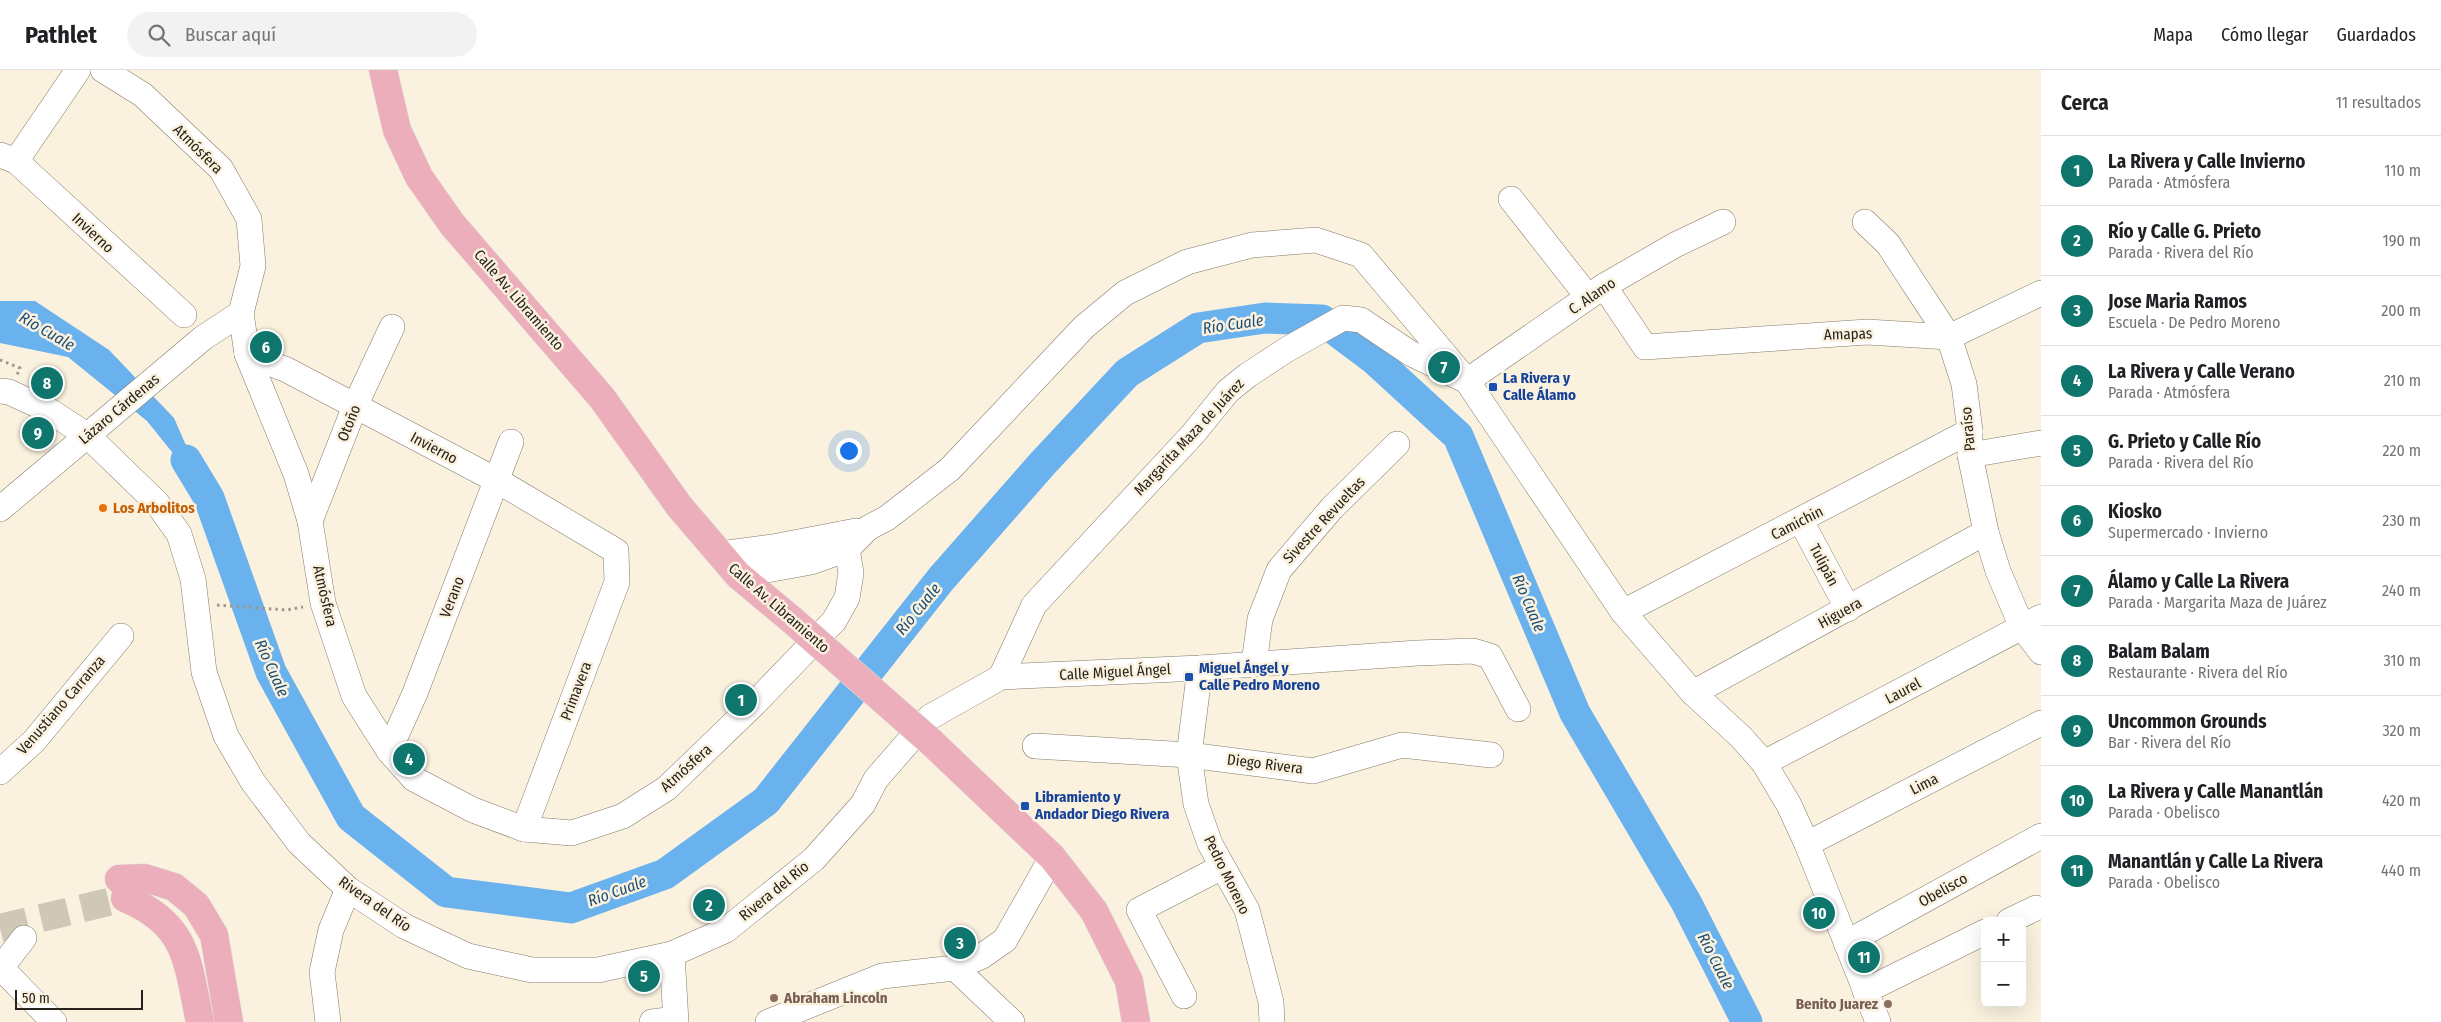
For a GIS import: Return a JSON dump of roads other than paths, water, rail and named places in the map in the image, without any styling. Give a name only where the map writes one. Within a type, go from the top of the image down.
[{"type":"main road","name":"Calle Av. Libramiento","points":[[383,70],[397,130],[419,177],[452,224],[602,398],[679,506],[738,575],[930,729],[1052,857],[1094,911],[1129,981],[1136,1022]]},
{"type":"main road","points":[[200,1022],[183,948],[165,920],[122,889],[145,878],[174,887],[196,905],[214,935],[229,1022]]},
{"type":"street","points":[[8,158],[78,70]]},
{"type":"street","name":"Atmósfera","points":[[102,70],[143,95],[221,169],[249,219],[253,266],[241,313],[247,354],[296,474],[310,521],[323,603],[354,696],[389,750],[414,779],[473,810],[524,829],[572,833],[623,816],[667,788],[755,703],[834,621],[847,598],[851,572],[844,541]]},
{"type":"street","name":"Invierno","points":[[8,158],[184,315]]},
{"type":"street","points":[[1510,199],[1596,292]]},
{"type":"street","name":"C. Alamo","points":[[1467,381],[1596,292],[1675,245],[1723,222]]},
{"type":"street","name":"Paraíso","points":[[1866,222],[1888,244],[1949,336],[1964,384],[1970,443],[1986,532],[1998,571],[2032,622],[2041,652]]},
{"type":"street","points":[[738,575],[811,562],[844,541],[887,518],[950,469],[1084,327],[1125,293],[1187,262],[1252,245],[1316,240],[1360,255],[1467,381],[1623,612],[1693,693],[1741,737],[1764,763],[1789,805],[1807,844],[1864,991],[1878,1022]]},
{"type":"street","name":"Amapas","points":[[1596,292],[1645,347],[1867,332],[1949,336],[2041,293]]},
{"type":"street","name":"Lázaro Cárdenas","points":[[0,509],[203,338],[241,313]]},
{"type":"street","name":"Margarita Maza de Juárez","points":[[1001,678],[1034,605],[1193,434],[1228,391],[1248,375],[1286,350],[1343,318],[1362,320],[1410,353],[1467,381]]},
{"type":"street","name":"Otoño","points":[[310,521],[355,406],[392,327]]},
{"type":"street","name":"Invierno","points":[[247,354],[287,370],[498,481],[616,550]]},
{"type":"street","name":"Rivera del Río","points":[[0,391],[9,392],[50,411],[96,428],[157,503],[179,534],[193,579],[204,672],[226,736],[253,782],[299,844],[348,889],[404,926],[468,956],[532,970],[598,970],[672,954],[726,930],[814,859],[863,804],[876,779],[930,729]]},
{"type":"street","name":"Verano","points":[[389,750],[415,693],[498,481],[511,442]]},
{"type":"street","name":"Camichin","points":[[1623,612],[1801,521],[1970,443],[2041,443]]},
{"type":"street","name":"Sivestre Revueltas","points":[[1254,664],[1260,619],[1278,570],[1332,508],[1397,444]]},
{"type":"street","name":"Tulipán","points":[[1801,521],[1848,609]]},
{"type":"street","name":"Higuera","points":[[1693,693],[1986,532]]},
{"type":"street","points":[[720,554],[844,541]]},
{"type":"street","name":"Primavera","points":[[524,829],[617,582],[616,550]]},
{"type":"street","name":"Laurel","points":[[1764,763],[2032,622]]},
{"type":"street","name":"Venustiano Carranza","points":[[0,772],[34,741],[121,636]]},
{"type":"street","name":"Calle Miguel Ángel","points":[[930,729],[1001,678],[1473,651],[1490,656],[1518,709]]},
{"type":"street","name":"Pedro Moreno","points":[[1200,668],[1189,754],[1196,804],[1210,844],[1247,910],[1271,1002],[1272,1022]]},
{"type":"street","name":"Lima","points":[[1807,844],[2041,723]]},
{"type":"street","name":"Diego Rivera","points":[[1035,746],[1189,754],[1313,771],[1402,745],[1491,755]]},
{"type":"street","name":"Obelisco","points":[[1846,943],[2041,836]]},
{"type":"street","points":[[768,1022],[882,976],[954,968],[982,956],[1005,940],[1052,857]]},
{"type":"street","points":[[1184,996],[1139,910],[1222,867]]},
{"type":"street","points":[[328,1022],[322,972],[331,930],[348,889]]},
{"type":"street","points":[[2017,917],[2036,908]]},
{"type":"street","points":[[1864,991],[1981,934]]},
{"type":"street","points":[[24,938],[0,969],[54,1022]]},
{"type":"street","points":[[668,1021],[672,954]]},
{"type":"street","points":[[954,968],[1012,1022]]},
{"type":"water","points":[[0,301],[35,301],[109,350],[174,418],[209,498],[147,421],[68,357],[0,343]]},
{"type":"waterway","name":"Río Cuale","points":[[186,460],[209,498],[271,672],[351,817],[446,892],[571,908],[665,874],[766,801],[941,579],[1043,463],[1127,373],[1198,328],[1265,318],[1322,320],[1374,359],[1458,436],[1575,713],[1686,902],[1747,1022]]},
{"type":"tunnel","points":[[0,928],[125,898]]},
{"type":"place","name":"Kiosko","points":[[266,347]]},
{"type":"place","name":"Álamo y Calle La Rivera","points":[[1444,367]]},
{"type":"place","name":"Balam Balam","points":[[47,383]]},
{"type":"place","name":"La Rivera y Calle Álamo","points":[[1493,387]]},
{"type":"place","name":"Uncommon Grounds","points":[[38,433]]},
{"type":"place","name":"Los Arbolitos","points":[[103,508]]},
{"type":"place","name":"Miguel Ángel y Calle Pedro Moreno","points":[[1189,677]]},
{"type":"place","name":"La Rivera y Calle Invierno","points":[[741,700]]},
{"type":"place","name":"La Rivera y Calle Verano","points":[[409,759]]},
{"type":"place","name":"Libramiento y Andador Diego Rivera","points":[[1025,806]]},
{"type":"place","name":"Río y Calle G. Prieto","points":[[709,905]]},
{"type":"place","name":"La Rivera y Calle Manantlán","points":[[1819,913]]},
{"type":"place","name":"Jose Maria Ramos","points":[[960,943]]},
{"type":"place","name":"Manantlán y Calle La Rivera","points":[[1864,957]]},
{"type":"place","name":"G. Prieto y Calle Río","points":[[644,976]]},
{"type":"place","name":"Abraham Lincoln","points":[[774,998]]},
{"type":"place","name":"Benito Juarez","points":[[1888,1004]]}]
